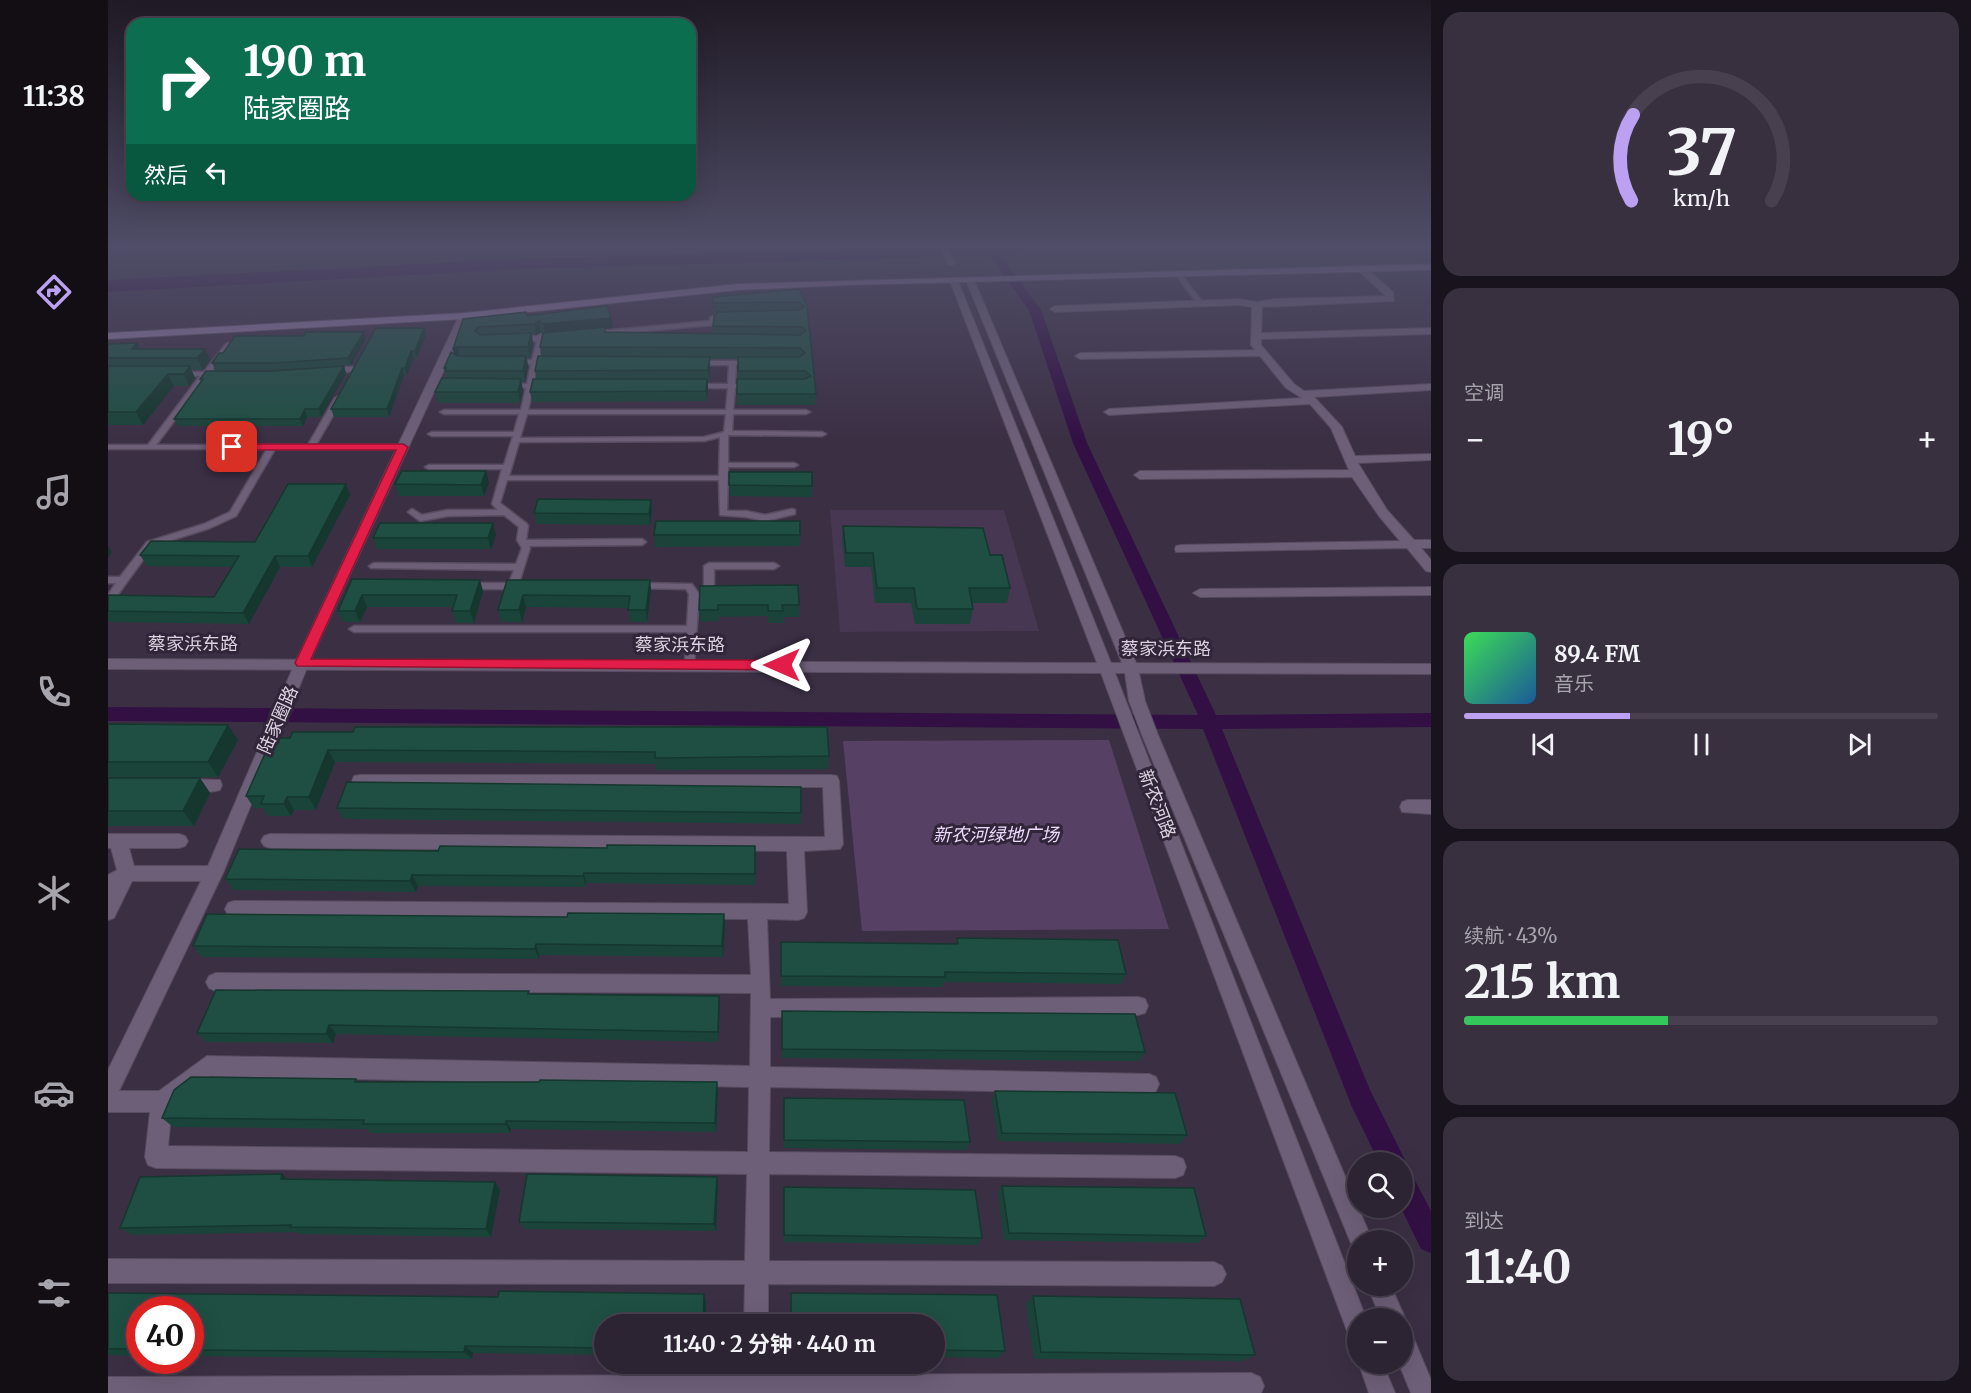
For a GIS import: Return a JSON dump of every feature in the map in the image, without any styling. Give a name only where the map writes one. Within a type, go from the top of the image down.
[{"type":"main road","points":[[108,336],[464,316],[521,310]]},
{"type":"street","name":"新农河路","points":[[965,310],[1117,699],[1140,735],[1357,1230]]},
{"type":"street","name":"新农河路","points":[[982,310],[1131,668],[1140,735],[1351,1308]]},
{"type":"street","points":[[1257,310],[1256,345],[1290,386],[1308,398],[1336,427],[1356,473],[1383,513],[1431,568]]},
{"type":"street","name":"陆家圈路","points":[[108,1092],[214,873],[269,737],[302,663],[464,316]]},
{"type":"street","points":[[1256,336],[1431,331]]},
{"type":"street","points":[[1080,356],[1262,353]]},
{"type":"street","points":[[1109,412],[1431,387]]},
{"type":"street","points":[[1350,460],[1431,457]]},
{"type":"street","points":[[1140,475],[1356,473]]},
{"type":"street","points":[[1181,549],[1431,544]]},
{"type":"street","points":[[1200,593],[1431,591]]},
{"type":"street","name":"蔡家浜东路","points":[[108,664],[690,664],[1431,669]]},
{"type":"street","points":[[270,841],[834,844],[831,781],[360,781]]},
{"type":"street","points":[[167,785],[214,785]]},
{"type":"street","points":[[1408,807],[1431,807]]},
{"type":"street","points":[[108,912],[127,874],[113,841],[179,841]]},
{"type":"street","points":[[234,909],[798,912],[795,844]]},
{"type":"street","points":[[108,884],[127,874],[214,873]]},
{"type":"street","points":[[756,1314],[761,1008],[757,911]]},
{"type":"street","points":[[216,982],[761,984]]},
{"type":"street","points":[[761,1008],[1137,1006]]},
{"type":"street","points":[[108,1102],[162,1101],[207,1066],[1149,1084]]},
{"type":"street","points":[[162,1101],[156,1157],[1175,1167]]},
{"type":"street","points":[[108,1271],[1214,1274]]},
{"type":"street","points":[[1413,1367],[1424,1393]]},
{"type":"street","points":[[1375,1374],[1382,1393]]},
{"type":"street","points":[[108,1390],[755,1381],[1251,1386]]},
{"type":"lane","points":[[597,334],[709,324],[713,323],[713,318],[735,318]]},
{"type":"lane","points":[[708,333],[709,324]]},
{"type":"lane","points":[[506,340],[563,337]]},
{"type":"lane","points":[[513,586],[526,548],[521,540],[525,526],[496,504],[524,412],[541,338]]},
{"type":"lane","points":[[150,447],[228,345]]},
{"type":"lane","points":[[705,363],[706,352]]},
{"type":"lane","points":[[349,379],[359,361]]},
{"type":"lane","points":[[503,362],[558,362]]},
{"type":"lane","points":[[693,363],[755,363]]},
{"type":"lane","points":[[734,363],[726,434],[723,513],[765,518],[792,512]]},
{"type":"lane","points":[[322,370],[355,369]]},
{"type":"lane","points":[[174,374],[230,374]]},
{"type":"lane","points":[[495,386],[554,386]]},
{"type":"lane","points":[[684,386],[763,386]]},
{"type":"lane","points":[[311,447],[344,389]]},
{"type":"lane","points":[[444,412],[806,411]]},
{"type":"lane","points":[[432,434],[704,439],[726,434],[822,434]]},
{"type":"lane","points":[[108,447],[403,447]]},
{"type":"lane","points":[[108,602],[150,544],[207,526],[233,514],[272,447]]},
{"type":"lane","points":[[724,465],[794,465]]},
{"type":"lane","points":[[429,467],[507,468]]},
{"type":"lane","points":[[504,478],[724,478]]},
{"type":"lane","points":[[412,512],[420,518],[448,513],[506,512]]},
{"type":"lane","points":[[523,543],[642,542]]},
{"type":"lane","points":[[374,566],[519,567]]},
{"type":"lane","points":[[709,586],[709,566],[774,566]]},
{"type":"lane","points":[[108,580],[123,580]]},
{"type":"lane","points":[[454,586],[525,586]]},
{"type":"lane","points":[[631,586],[720,587]]},
{"type":"lane","points":[[689,586],[694,594],[690,664]]},
{"type":"lane","points":[[354,629],[691,629]]},
{"type":"shaded area","points":[[830,510],[1004,510],[1039,631],[840,632]]},
{"type":"green space","name":"新农河绿地广场","points":[[1109,740],[1169,929],[862,931],[843,741]]},
{"type":"building","points":[[575,310],[608,310],[611,318],[543,324],[539,321],[534,324],[478,327],[475,331],[481,335],[531,333],[528,347],[457,347],[453,349],[463,319],[526,312],[527,316]]},
{"type":"building","points":[[808,310],[816,394],[737,394],[737,379],[805,379],[811,376],[805,371],[738,371],[738,357],[799,357],[805,353],[800,348],[540,347],[543,333],[605,327],[605,332],[800,335],[806,331],[802,327],[713,326],[717,312]]},
{"type":"building","points":[[376,328],[424,328],[415,351],[411,351],[405,368],[402,368],[387,409],[331,409]]},
{"type":"building","points":[[306,332],[364,332],[348,358],[273,363],[212,363],[219,353],[223,353],[235,336],[303,336]]},
{"type":"building","points":[[137,343],[132,349],[205,349],[197,358],[108,358],[108,344]]},
{"type":"building","points":[[451,352],[457,356],[526,356],[523,371],[445,371],[446,368],[444,368]]},
{"type":"building","points":[[538,356],[710,357],[708,370],[535,371]]},
{"type":"building","points":[[108,366],[190,366],[184,374],[168,374],[136,412],[108,412]]},
{"type":"building","points":[[344,366],[319,409],[305,409],[300,419],[174,419],[203,379],[200,379],[206,371],[273,371]]},
{"type":"building","points":[[442,378],[521,379],[518,392],[435,392]]},
{"type":"building","points":[[533,379],[707,379],[706,391],[530,392]]},
{"type":"building","points":[[402,471],[486,471],[481,485],[395,484]]},
{"type":"building","points":[[729,472],[812,472],[812,486],[729,485]]},
{"type":"building","points":[[288,484],[346,484],[308,556],[275,556],[243,613],[108,611],[109,595],[214,597],[239,556],[140,555],[151,541],[255,542]]},
{"type":"building","points":[[538,499],[651,500],[649,514],[534,513]]},
{"type":"building","points":[[656,521],[800,521],[800,535],[654,535]]},
{"type":"building","points":[[380,523],[493,523],[488,538],[373,538]]},
{"type":"building","points":[[843,526],[983,528],[990,555],[1002,555],[1010,588],[969,588],[973,609],[917,609],[914,588],[877,588],[873,553],[846,553]]},
{"type":"building","points":[[352,579],[480,580],[470,611],[452,611],[457,595],[362,595],[355,611],[338,611]]},
{"type":"building","points":[[507,580],[650,580],[646,610],[628,610],[630,596],[523,595],[519,610],[498,610]]},
{"type":"building","points":[[798,585],[799,605],[782,605],[783,611],[768,611],[768,605],[718,605],[718,610],[699,610],[700,586]]},
{"type":"building","points":[[108,724],[228,725],[208,762],[108,762]]},
{"type":"building","points":[[355,727],[827,727],[829,756],[655,758],[655,752],[328,750],[309,797],[287,797],[284,804],[261,804],[264,796],[246,796],[272,738],[290,738],[293,732],[353,732]]},
{"type":"building","points":[[108,778],[200,778],[183,811],[108,811]]},
{"type":"building","points":[[347,782],[801,787],[801,813],[337,808]]},
{"type":"building","points":[[607,845],[755,846],[755,874],[412,875],[410,881],[225,879],[239,849],[438,851],[440,846],[607,848]]},
{"type":"building","points":[[568,913],[724,914],[722,946],[536,944],[535,949],[193,946],[207,914],[567,917]]},
{"type":"building","points":[[957,938],[1118,940],[1126,974],[945,972],[945,977],[781,976],[781,942],[958,944]]},
{"type":"building","points":[[216,990],[529,991],[528,994],[719,996],[718,1032],[329,1025],[326,1034],[197,1033]]},
{"type":"building","points":[[782,1011],[1135,1014],[1145,1052],[782,1049]]},
{"type":"building","points":[[191,1077],[356,1079],[355,1082],[539,1082],[540,1080],[717,1082],[715,1123],[506,1121],[506,1124],[363,1124],[364,1120],[162,1118],[174,1090]]},
{"type":"building","points":[[995,1091],[1175,1093],[1187,1135],[1002,1133]]},
{"type":"building","points":[[784,1098],[964,1100],[970,1142],[784,1140]]},
{"type":"building","points":[[282,1174],[281,1179],[495,1182],[486,1229],[290,1227],[291,1225],[120,1228],[140,1177]]},
{"type":"building","points":[[527,1174],[717,1177],[714,1224],[519,1222]]},
{"type":"building","points":[[1002,1186],[1194,1188],[1206,1236],[1009,1233]]},
{"type":"building","points":[[784,1187],[975,1190],[982,1238],[784,1235]]},
{"type":"building","points":[[499,1291],[704,1294],[703,1314],[594,1314],[594,1348],[465,1346],[464,1352],[204,1350],[204,1296],[126,1296],[126,1349],[108,1349],[108,1293],[498,1297]]},
{"type":"building","points":[[791,1293],[997,1295],[1005,1351],[945,1350],[945,1314],[791,1314]]},
{"type":"building","points":[[1033,1296],[1240,1299],[1255,1355],[1041,1352]]},
{"type":"waterway","points":[[1035,310],[1080,443],[1210,722]]},
{"type":"waterway","points":[[108,714],[1210,722]]},
{"type":"waterway","points":[[1210,722],[1431,720]]},
{"type":"waterway","points":[[1210,722],[1361,1098],[1388,1152]]},
{"type":"waterway","points":[[1413,1204],[1431,1239]]},
{"type":"route","points":[[232,447],[403,447],[302,663],[782,665]]}]
